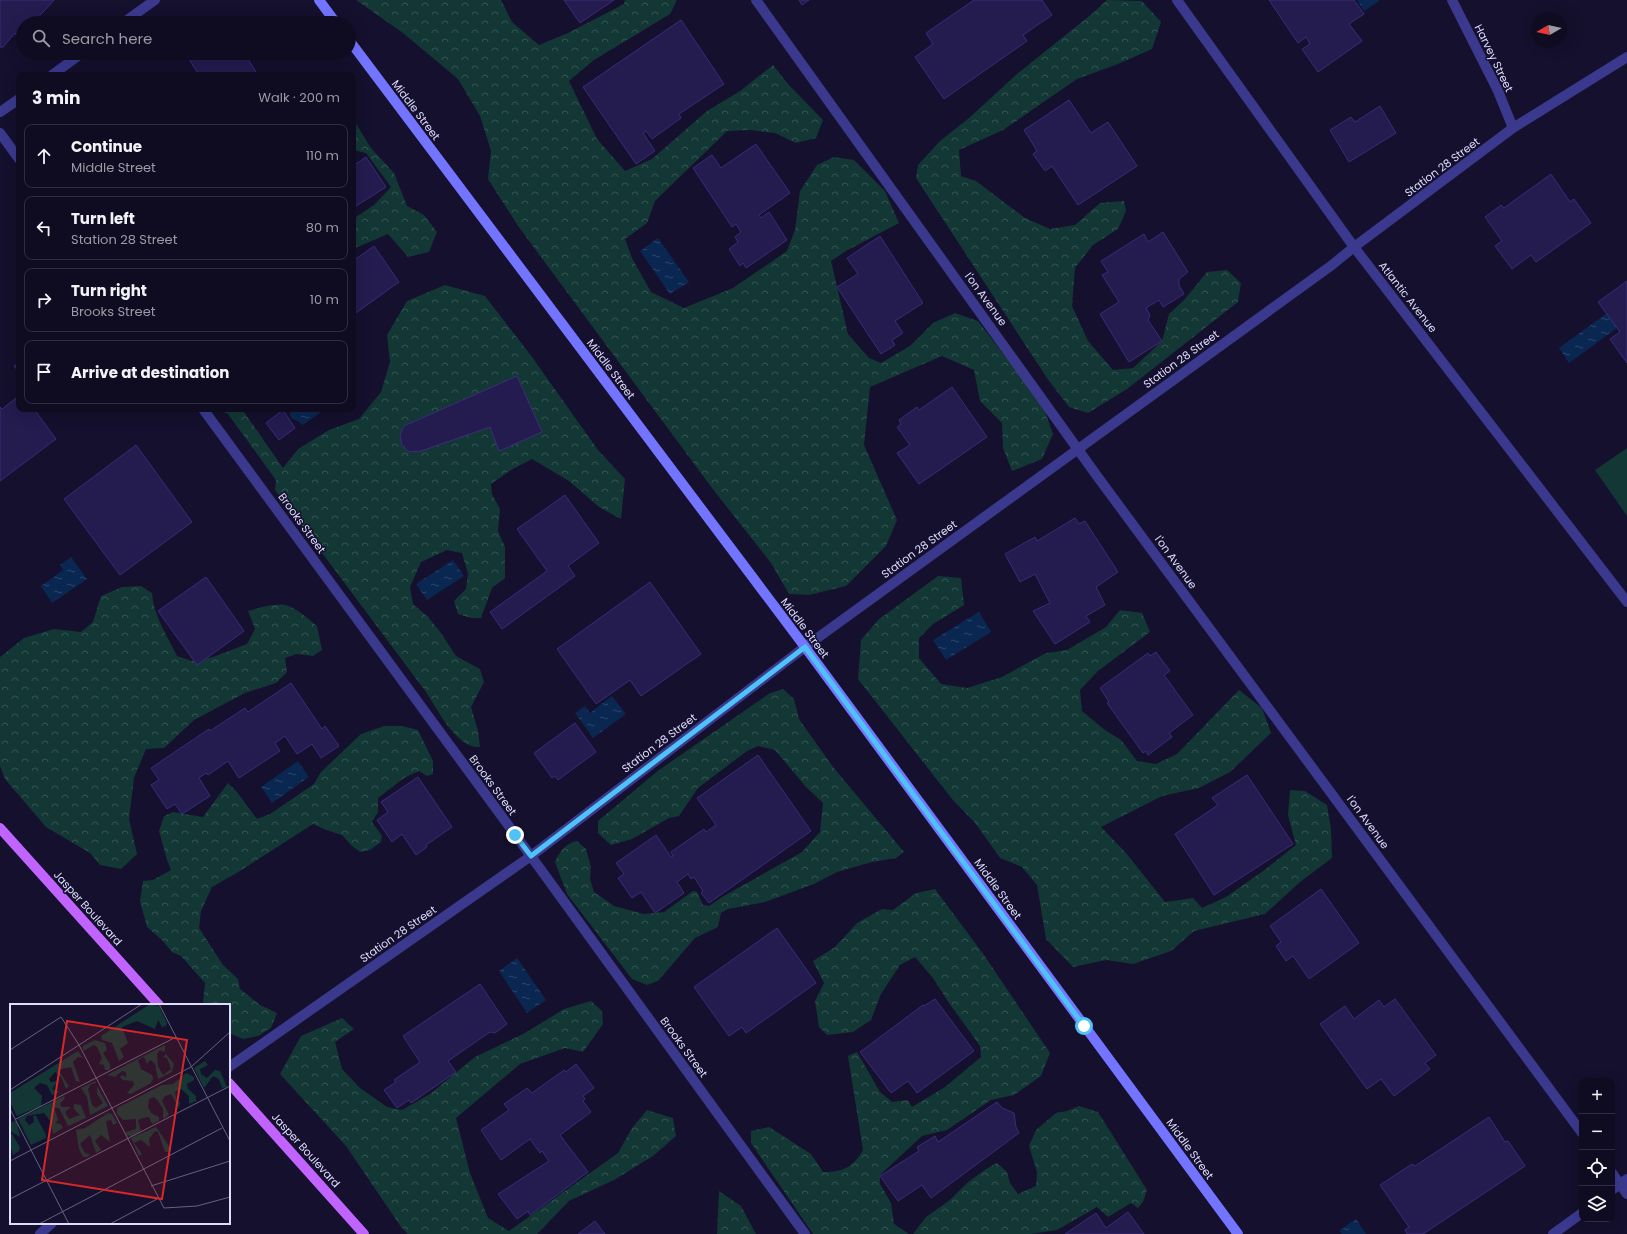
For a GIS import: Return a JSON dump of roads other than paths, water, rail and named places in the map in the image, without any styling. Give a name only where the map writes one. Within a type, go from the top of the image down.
[{"type":"main road","name":"Jasper Boulevard","points":[[0,828],[158,1004]]},
{"type":"main road","name":"Jasper Boulevard","points":[[230,1084],[364,1234]]},
{"type":"street","points":[[133,16],[155,0]]},
{"type":"street","points":[[319,0],[331,16]]},
{"type":"street","name":"I'on Avenue","points":[[756,0],[1079,448],[1579,1129]]},
{"type":"street","name":"Atlantic Avenue","points":[[1177,0],[1354,247],[1627,602]]},
{"type":"street","name":"Harvey Street","points":[[1452,0],[1498,92],[1513,128]]},
{"type":"street","name":"Middle Street","points":[[356,49],[805,647],[1238,1234]]},
{"type":"street","name":"Station 28 Street","points":[[230,1066],[531,856],[805,647],[1332,265],[1513,128],[1627,57]]},
{"type":"street","points":[[56,72],[72,60]]},
{"type":"street","points":[[0,112],[16,101]]},
{"type":"street","points":[[0,133],[16,155]]},
{"type":"street","name":"Brooks Street","points":[[205,412],[531,856],[805,1234]]},
{"type":"street","points":[[1620,1184],[1627,1194]]},
{"type":"street","points":[[1553,1234],[1579,1215]]},
{"type":"street","points":[[40,1234],[51,1224]]},
{"type":"water","points":[[1357,0],[1379,0],[1379,1],[1364,11]]},
{"type":"water","points":[[658,238],[689,282],[670,294],[640,251]]},
{"type":"water","points":[[1607,313],[1617,328],[1569,363],[1559,348]]},
{"type":"water","points":[[290,412],[321,412],[303,425],[291,418]]},
{"type":"water","points":[[71,557],[87,579],[52,603],[41,586],[63,570],[60,565]]},
{"type":"water","points":[[453,560],[464,576],[427,600],[416,584]]},
{"type":"water","points":[[979,612],[991,632],[946,660],[933,640]]},
{"type":"water","points":[[612,696],[626,714],[593,738],[575,713],[585,706],[590,713]]},
{"type":"water","points":[[298,761],[309,777],[272,803],[261,787]]},
{"type":"water","points":[[517,958],[546,1000],[527,1013],[499,971]]},
{"type":"water","points":[[1356,1219],[1366,1234],[1342,1234],[1339,1231]]}]
